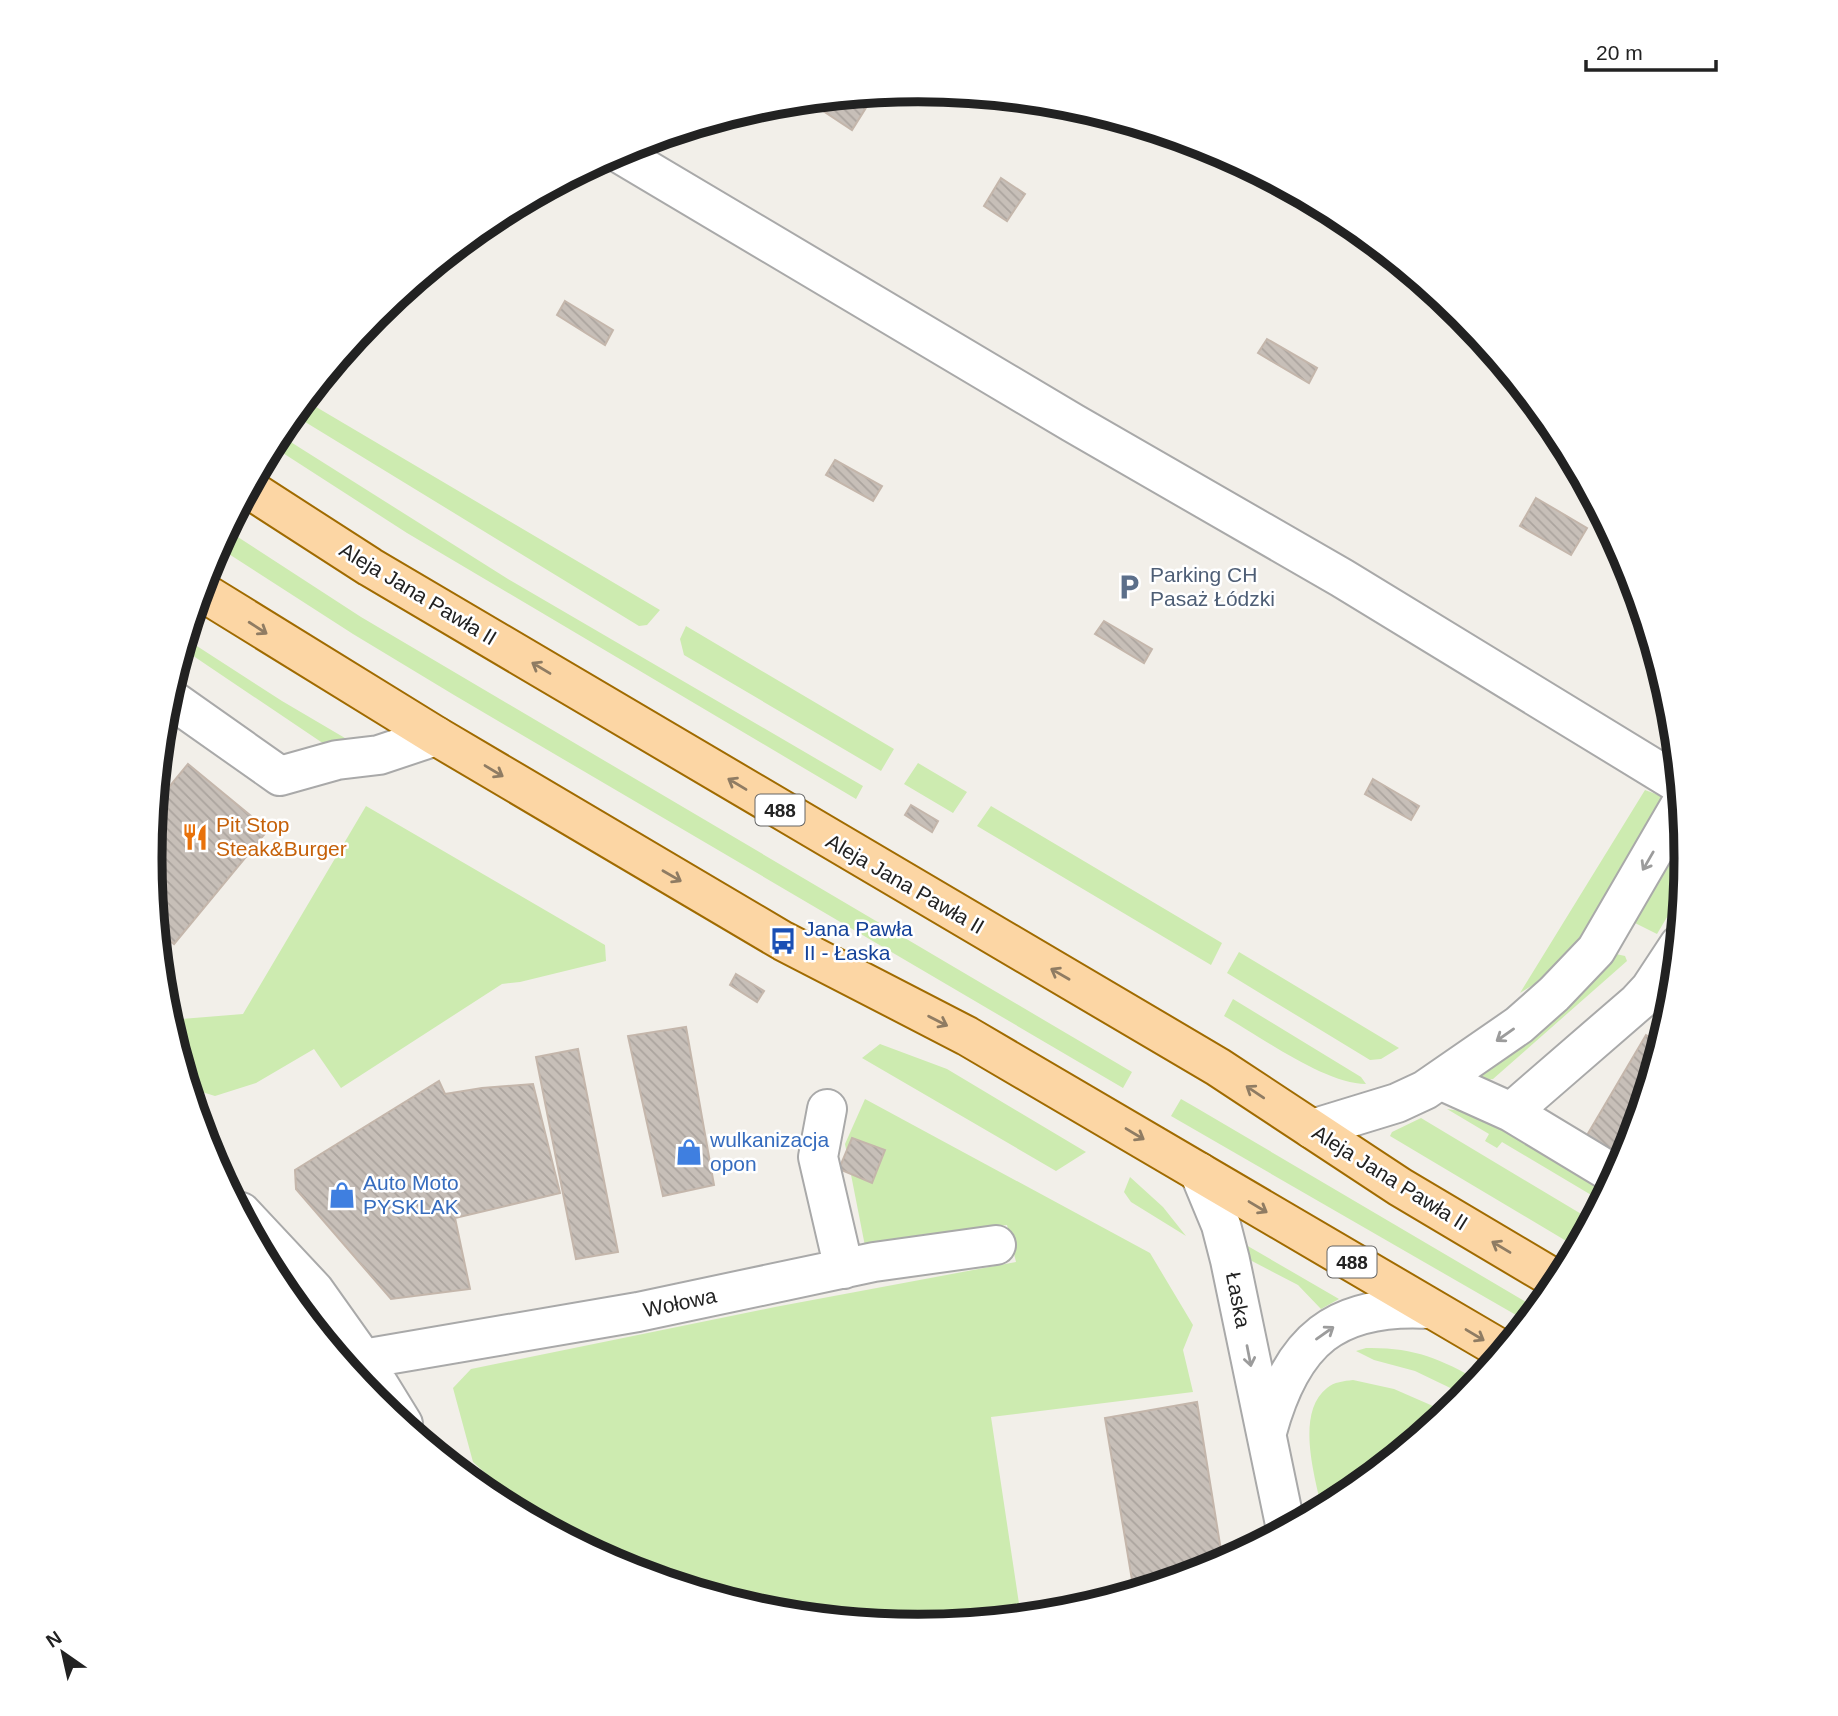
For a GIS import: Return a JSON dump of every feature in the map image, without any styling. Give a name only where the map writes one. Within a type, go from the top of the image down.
[{"type":"main road","name":"Aleja Jana Pawła II","points":[[256,494],[370,567],[1218,1067],[1400,1187],[1549,1276]]},
{"type":"main road","name":"488","points":[[210,596],[436,736],[783,941],[967,1036],[1496,1347]]},
{"type":"street","points":[[629,159],[1073,423],[1342,578],[1671,779]]},
{"type":"street","points":[[178,704],[280,776],[337,760],[379,755],[436,736]]},
{"type":"street","points":[[1312,1129],[1397,1103],[1440,1080],[1520,1025],[1596,950],[1674,816]]},
{"type":"street","points":[[1511,1112],[1638,1002],[1667,968]]},
{"type":"street","points":[[1440,1080],[1511,1112],[1607,1171]]},
{"type":"street","points":[[827,1109],[818,1157],[844,1269]]},
{"type":"street","name":"Łaska","points":[[1199,1172],[1221,1226],[1284,1520]]},
{"type":"street","points":[[265,1238],[314,1290],[384,1393]]},
{"type":"street","name":"Wołowa","points":[[363,1359],[638,1312],[844,1269],[996,1245]]},
{"type":"street","name":"Łaska","points":[[1267,1432],[1283,1382],[1307,1348],[1328,1329],[1370,1312],[1400,1307],[1431,1309]]},
{"type":"green space","points":[[313,405],[660,610],[647,625],[639,626],[302,420]]},
{"type":"green space","points":[[288,441],[508,579],[863,786],[856,799],[407,533],[281,452]]},
{"type":"green space","points":[[235,535],[361,617],[1132,1072],[1123,1088],[454,695],[227,553]]},
{"type":"green space","points":[[686,626],[894,749],[881,771],[684,655],[680,639]]},
{"type":"green space","points":[[194,644],[350,741],[333,750],[191,654]]},
{"type":"green space","points":[[918,763],[967,792],[953,813],[904,784]]},
{"type":"green space","points":[[1645,790],[1664,797],[1580,943],[1533,985],[1520,993]]},
{"type":"green space","points":[[366,806],[605,945],[606,961],[502,984],[341,1088],[314,1049],[256,1083],[215,1096],[200,1091],[180,1019],[243,1014]]},
{"type":"green space","points":[[991,806],[1222,943],[1211,965],[977,826]]},
{"type":"green space","points":[[1675,851],[1674,905],[1657,934],[1633,922]]},
{"type":"green space","points":[[1239,952],[1399,1048],[1381,1059],[1370,1060],[1227,973]]},
{"type":"green space","points":[[1616,954],[1625,956],[1627,961],[1493,1079],[1487,1080],[1481,1075],[1486,1067]]},
{"type":"green space","points":[[1233,999],[1361,1077],[1366,1084],[1350,1082],[1313,1068],[1224,1016]]},
{"type":"green space","points":[[880,1044],[947,1069],[1086,1152],[1056,1171],[862,1058]]},
{"type":"green space","points":[[865,1099],[1150,1253],[1193,1325],[1183,1350],[1193,1392],[991,1417],[1020,1608],[968,1613],[870,1613],[771,1600],[723,1589],[629,1557],[584,1536],[505,1491],[473,1462],[453,1388],[471,1369],[775,1307],[1016,1262],[1007,1225],[865,1246],[845,1144]]},
{"type":"green space","points":[[1181,1099],[1530,1304],[1520,1317],[1171,1116]]},
{"type":"green space","points":[[1447,1109],[1482,1114],[1601,1184],[1595,1197],[1502,1142],[1497,1148],[1485,1141],[1489,1134]]},
{"type":"green space","points":[[1421,1118],[1585,1216],[1570,1243],[1390,1136],[1392,1132]]},
{"type":"green space","points":[[1130,1177],[1163,1207],[1186,1236],[1131,1202],[1124,1192]]},
{"type":"green space","points":[[1246,1245],[1339,1299],[1321,1309],[1298,1285],[1250,1260]]},
{"type":"green space","points":[[1382,1348],[1412,1352],[1425,1355],[1470,1376],[1456,1391],[1415,1371],[1374,1360],[1356,1351]]},
{"type":"green space","points":[[1353,1380],[1394,1389],[1438,1408],[1380,1458],[1320,1499],[1310,1446],[1312,1413],[1317,1399],[1336,1383]]},
{"type":"building","points":[[869,103],[852,130],[819,108]]},
{"type":"building","points":[[1001,178],[1025,194],[1007,221],[984,206]]},
{"type":"building","points":[[565,301],[613,330],[605,345],[557,315]]},
{"type":"building","points":[[1267,339],[1317,368],[1309,383],[1258,353]]},
{"type":"building","points":[[835,460],[882,486],[873,501],[826,475]]},
{"type":"building","points":[[1536,498],[1587,528],[1571,555],[1520,526]]},
{"type":"building","points":[[1104,621],[1152,649],[1144,663],[1095,634]]},
{"type":"building","points":[[188,764],[268,830],[174,944],[167,939],[164,907],[162,858],[166,791]]},
{"type":"building","points":[[1373,779],[1419,806],[1411,820],[1365,794]]},
{"type":"building","points":[[911,805],[938,821],[932,832],[905,815]]},
{"type":"building","points":[[736,974],[764,991],[757,1002],[730,985]]},
{"type":"building","points":[[686,1027],[714,1185],[663,1196],[628,1036]]},
{"type":"building","points":[[1646,1035],[1653,1039],[1615,1154],[1586,1137]]},
{"type":"building","points":[[578,1049],[618,1252],[576,1259],[536,1057]]},
{"type":"building","points":[[439,1081],[445,1094],[533,1084],[560,1193],[455,1218],[470,1289],[391,1299],[296,1189],[295,1170]]},
{"type":"building","points":[[852,1138],[885,1150],[872,1183],[839,1169]]},
{"type":"building","points":[[1197,1402],[1221,1551],[1133,1583],[1105,1418]]},
{"type":"place","name":"Parking CH Pasaż Łódzki","points":[[1129,587]]},
{"type":"place","name":"Pit Stop Steak&Burger","points":[[195,837]]},
{"type":"place","name":"Jana Pawła II - Łaska","points":[[783,941]]},
{"type":"place","name":"wulkanizacja opon","points":[[689,1152]]},
{"type":"place","name":"Auto Moto PYSKLAK","points":[[342,1195]]}]
